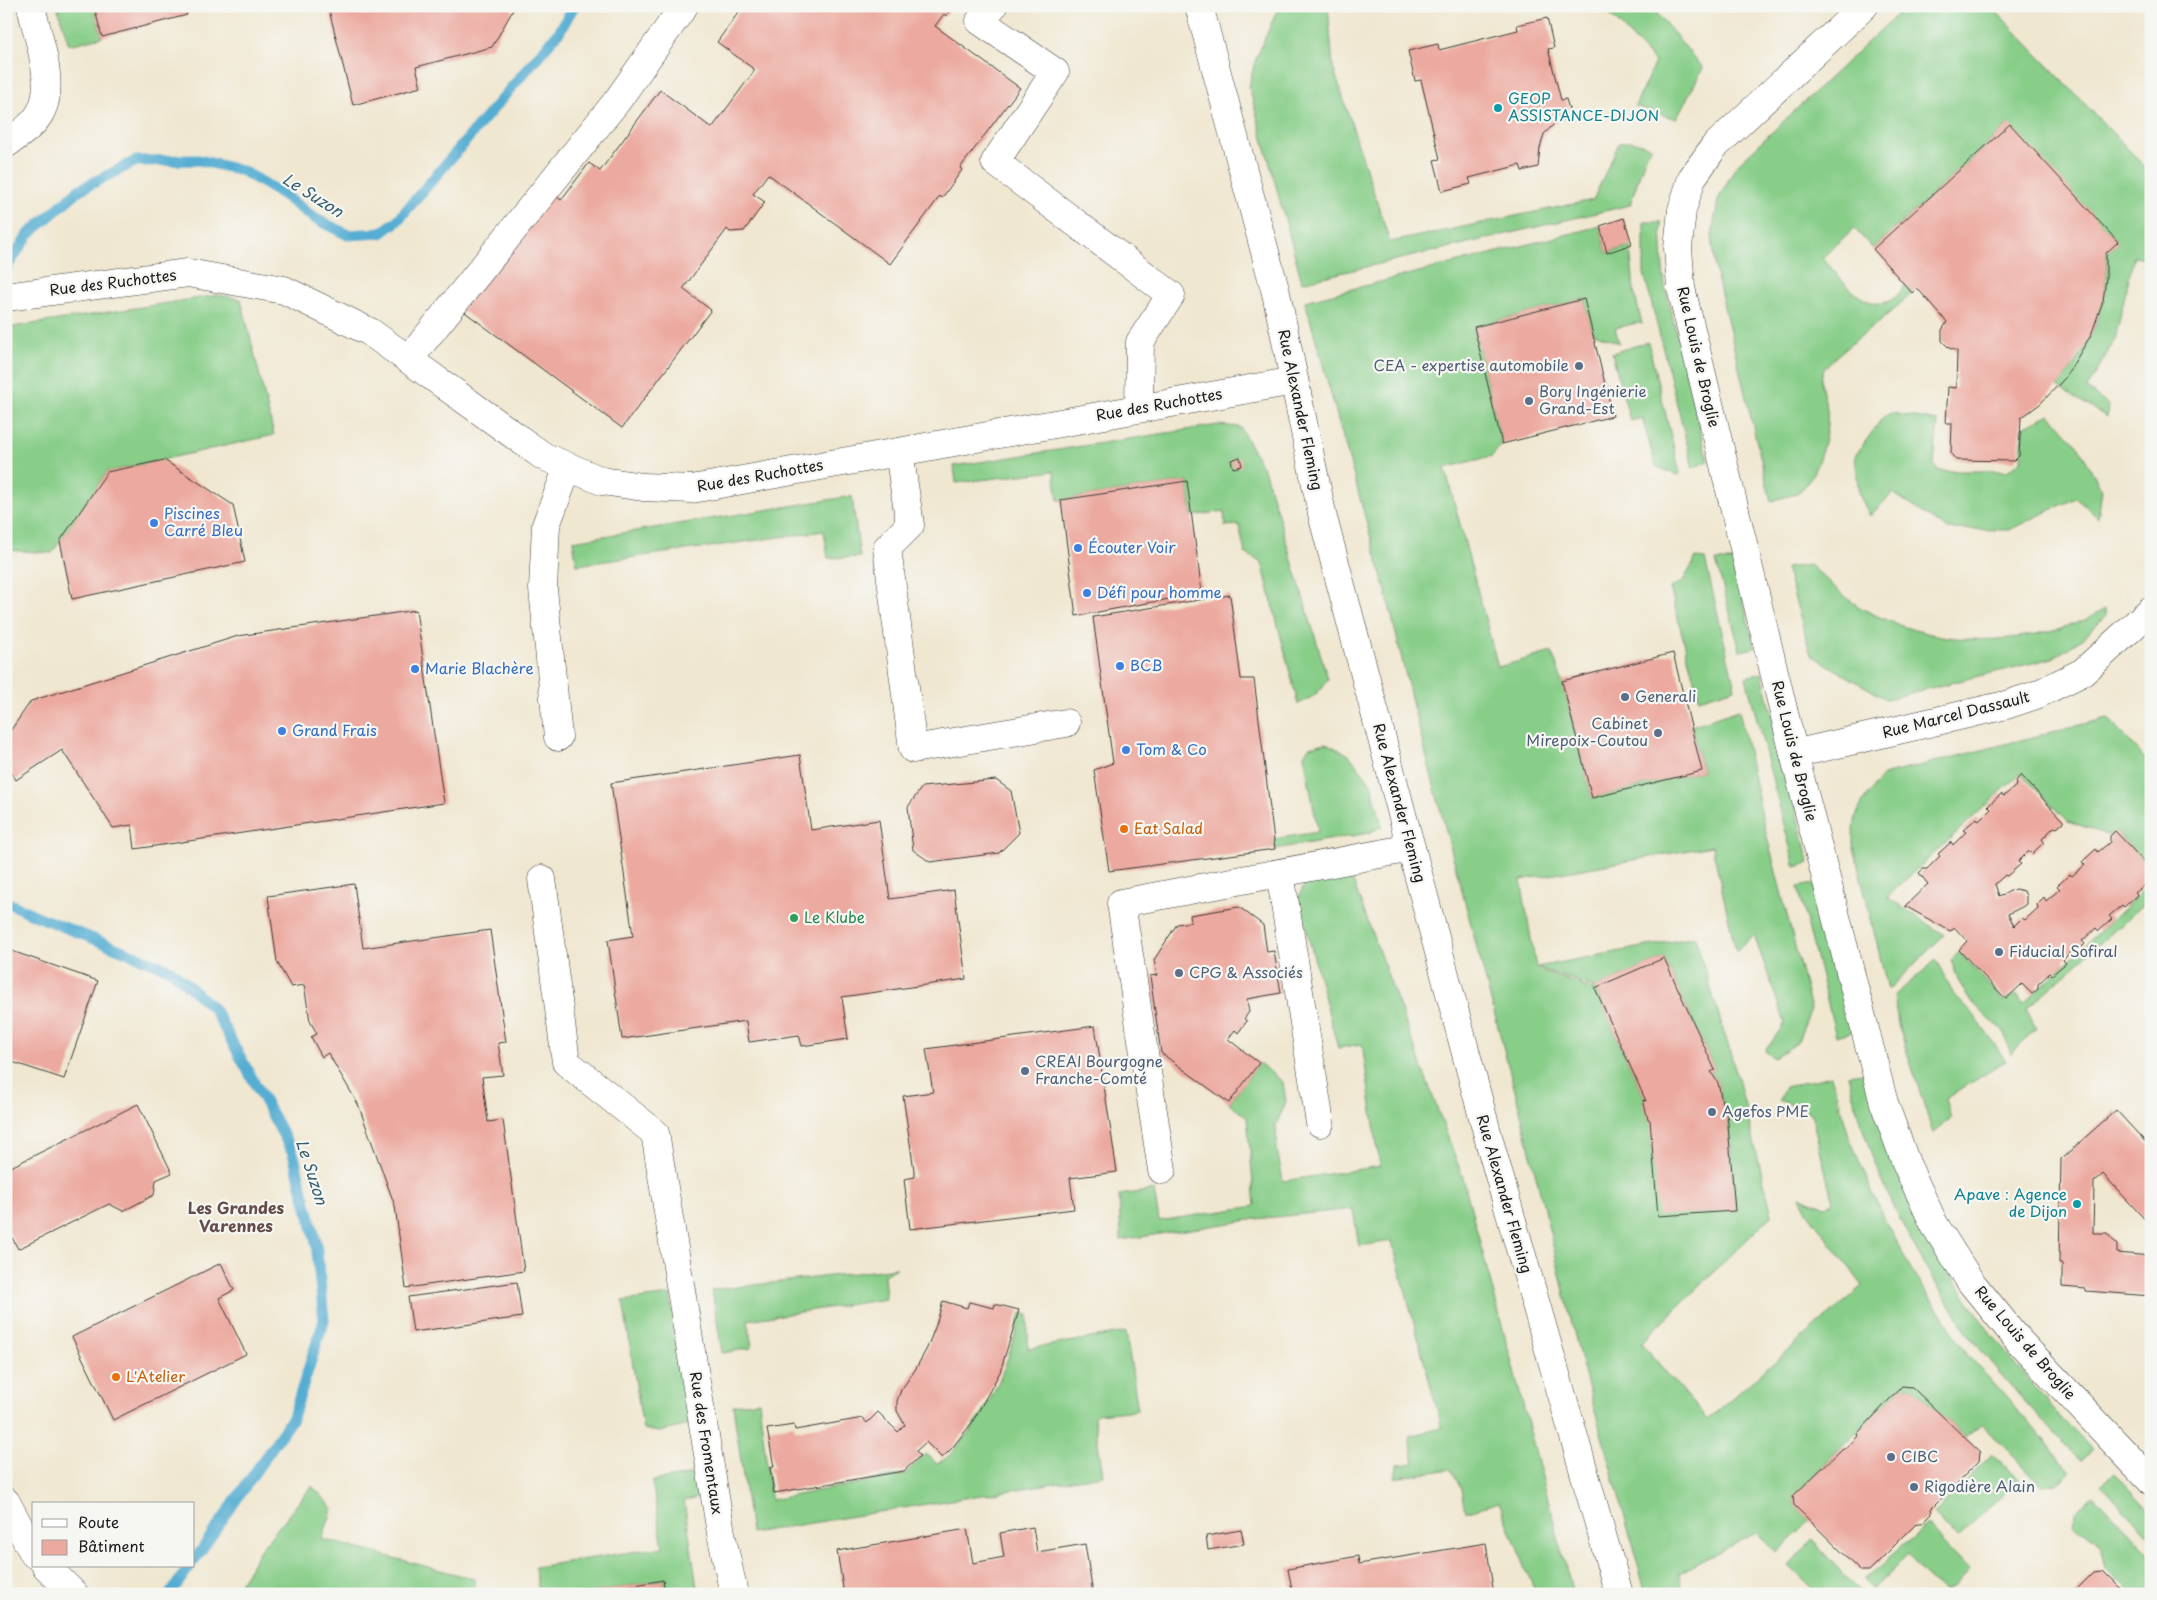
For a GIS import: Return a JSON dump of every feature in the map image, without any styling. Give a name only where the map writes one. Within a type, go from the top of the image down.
[{"type":"street","points":[[6,144],[30,126],[42,109],[48,84],[31,6]]},
{"type":"street","points":[[409,359],[617,102],[684,6]]},
{"type":"street","points":[[992,6],[980,21],[1055,72],[995,162],[1171,295],[1140,342],[1138,408]]},
{"type":"street","name":"Rue Alexander Fleming","points":[[1199,6],[1276,293],[1323,518],[1494,1161],[1620,1594]]},
{"type":"street","name":"Rue Louis de Broglie","points":[[1864,6],[1714,147],[1692,178],[1682,210],[1678,248],[1682,288],[1696,354],[1794,754],[1884,1103],[1906,1164],[1934,1224],[1970,1281],[2019,1341],[2151,1481]]},
{"type":"street","name":"Rue des Ruchottes","points":[[6,297],[188,273],[284,290],[370,332],[543,456],[602,481],[643,487],[692,489],[1294,381]]},
{"type":"street","points":[[899,452],[910,526],[887,548],[913,749],[1066,723]]},
{"type":"street","points":[[558,738],[542,590],[546,526],[568,467]]},
{"type":"street","name":"Rue Marcel Dassault","points":[[1794,754],[2006,705],[2036,696],[2083,672],[2151,610]]},
{"type":"street","points":[[1162,1170],[1120,903],[1411,848]]},
{"type":"street","points":[[1280,873],[1320,1123]]},
{"type":"street","name":"Rue des Fromentaux","points":[[542,879],[566,1062],[655,1133],[721,1532],[734,1594]]},
{"type":"street","points":[[6,1502],[32,1550]]},
{"type":"street","points":[[48,1568],[74,1594]]},
{"type":"green space","points":[[57,6],[94,6],[102,37],[69,45]]},
{"type":"green space","points":[[1279,6],[1328,6],[1333,67],[1390,242],[1593,200],[1619,143],[1632,141],[1651,147],[1645,158],[1630,205],[1302,282],[1249,87],[1255,61]]},
{"type":"green space","points":[[1602,6],[1651,6],[1703,68],[1676,119],[1635,106],[1655,62]]},
{"type":"green space","points":[[1906,6],[1991,6],[2151,173],[2151,259],[2134,256],[2115,339],[2087,389],[2108,405],[2107,417],[2057,387],[2069,373],[2088,342],[2101,308],[2105,290],[2106,253],[2118,242],[2009,124],[1873,249],[1854,228],[1823,257],[1850,288],[1861,297],[1872,302],[1883,303],[1894,298],[1905,285],[1912,293],[1838,354],[1823,371],[1821,381],[1827,418],[1824,441],[1817,465],[1800,491],[1771,501],[1716,273],[1712,236],[1718,200],[1736,166]]},
{"type":"green space","points":[[1644,222],[1661,222],[1663,271],[1666,291],[1708,461],[1693,468],[1644,273]]},
{"type":"green space","points":[[1600,226],[1607,253],[1630,246],[1634,291],[1642,324],[1637,323],[1615,328],[1619,343],[1592,332],[1584,299],[1474,327],[1502,444],[1492,456],[1445,468],[1498,667],[1552,652],[1562,681],[1592,798],[1702,771],[1691,726],[1739,710],[1763,821],[1811,1009],[1797,1043],[1774,1058],[1765,1051],[1785,1023],[1754,935],[1736,951],[1712,846],[1521,880],[1536,968],[1596,991],[1646,1101],[1643,1101],[1648,1119],[1735,1211],[1727,1113],[1724,1112],[1718,1083],[1711,1072],[1715,1070],[1664,958],[1595,988],[1537,967],[1695,937],[1738,1078],[1772,1215],[1641,1343],[1707,1420],[1863,1286],[1808,1213],[1800,1196],[1825,1207],[1833,1202],[1811,1113],[1779,1100],[1785,1087],[1831,1076],[1850,1139],[1882,1215],[1911,1269],[1969,1356],[2047,1443],[2069,1472],[2057,1485],[2042,1486],[1982,1424],[1965,1438],[1912,1387],[1902,1386],[1794,1496],[1794,1505],[1810,1520],[1777,1553],[1756,1533],[1679,1573],[1682,1594],[1646,1594],[1581,1361],[1520,1110],[1413,706],[1386,592],[1305,301]]},
{"type":"green space","points":[[219,295],[241,299],[274,435],[107,472],[52,553],[6,550],[6,328]]},
{"type":"green space","points":[[1648,342],[1680,473],[1676,475],[1656,466],[1642,418],[1630,421],[1612,353]]},
{"type":"green space","points":[[1891,413],[1938,421],[1934,465],[1940,471],[2007,471],[2021,461],[2023,427],[2050,414],[2079,447],[2102,490],[2098,518],[2076,498],[2009,530],[1947,529],[1893,493],[1870,516],[1859,494],[1855,456],[1883,417]]},
{"type":"green space","points":[[1218,425],[1240,427],[1265,472],[1328,679],[1316,694],[1298,704],[1262,563],[1245,553],[1239,525],[1225,526],[1224,511],[1192,516],[1187,481],[1061,500],[1058,500],[1054,471],[956,483],[954,466]]},
{"type":"green space","points":[[852,496],[860,557],[828,558],[824,531],[577,565],[573,541]]},
{"type":"green space","points":[[1696,558],[1705,559],[1735,688],[1699,699],[1670,588],[1683,581]]},
{"type":"green space","points":[[1716,561],[1733,561],[1755,648],[1740,651]]},
{"type":"green space","points":[[1810,565],[1863,609],[1914,630],[1940,636],[1967,639],[2020,637],[2078,623],[2105,609],[2106,615],[2082,639],[2053,658],[1886,699],[1811,655],[1786,568]]},
{"type":"green space","points":[[1762,673],[1809,863],[1795,867],[1746,677]]},
{"type":"green space","points":[[2108,718],[2151,765],[2151,869],[2116,831],[2110,836],[2068,821],[2021,773],[1887,897],[1944,935],[1888,990],[1853,844],[1853,833],[1860,806],[1883,775]]},
{"type":"green space","points":[[1326,743],[1349,755],[1371,783],[1382,826],[1369,833],[1275,849],[1273,839],[1318,832],[1304,755],[1309,747]]},
{"type":"green space","points":[[1350,873],[1463,1178],[1573,1594],[1536,1594],[1499,1502],[1465,1512],[1461,1489],[1451,1469],[1395,1478],[1397,1465],[1414,1463],[1409,1436],[1442,1428],[1392,1241],[1359,1246],[1353,1209],[1256,1219],[1121,1240],[1119,1195],[1154,1190],[1159,1221],[1255,1206],[1247,1117],[1229,1103],[1259,1063],[1283,1082],[1286,1102],[1276,1125],[1277,1149],[1283,1181],[1380,1166],[1362,1044],[1338,1048],[1298,898],[1306,882]]},
{"type":"green space","points":[[2151,883],[2151,898],[2026,1009],[2036,1028],[2011,1055],[2003,1030],[1989,1020],[1970,1001],[1959,982],[1951,960],[1959,952],[2004,1001],[2017,994],[2023,1004]]},
{"type":"green space","points":[[1814,884],[1852,1032],[1836,1036],[1798,887]]},
{"type":"green space","points":[[1936,960],[1954,995],[1974,1015],[2006,1061],[1945,1099],[1951,1118],[1933,1133],[1898,1024],[1894,996]]},
{"type":"green space","points":[[1863,1073],[1944,1264],[1988,1330],[2054,1410],[2093,1449],[2082,1461],[2027,1404],[1975,1343],[1916,1251],[1876,1166],[1856,1106],[1848,1075]]},
{"type":"green space","points":[[897,1268],[884,1275],[886,1299],[748,1320],[752,1348],[722,1353],[712,1290]]},
{"type":"green space","points":[[670,1295],[689,1425],[660,1432],[643,1430],[623,1301]]},
{"type":"green space","points":[[1021,1313],[1028,1315],[1028,1349],[1126,1332],[1138,1410],[1097,1414],[1094,1417],[1103,1475],[751,1533],[733,1405],[759,1401],[771,1500],[905,1474],[925,1454],[937,1463],[944,1459],[953,1452],[972,1429],[991,1398],[998,1382],[1011,1348]]},
{"type":"green space","points":[[1992,1454],[2020,1480],[1957,1538],[1934,1514]]},
{"type":"green space","points":[[699,1473],[703,1497],[684,1501],[698,1594],[665,1594],[663,1580],[586,1594],[539,1594],[535,1567],[663,1547],[652,1481]]},
{"type":"green space","points":[[2114,1473],[2151,1513],[2151,1538],[2101,1485]]},
{"type":"green space","points":[[312,1486],[333,1508],[322,1539],[474,1579],[477,1594],[234,1594],[260,1550]]},
{"type":"green space","points":[[2093,1494],[2151,1556],[2151,1594],[2131,1594],[2106,1569],[2101,1545],[2075,1525],[2076,1512]]},
{"type":"green space","points":[[1927,1525],[1969,1569],[1954,1587],[1945,1592],[1928,1580],[1908,1555],[1872,1590],[1864,1580]]},
{"type":"green space","points":[[1812,1540],[1861,1594],[1818,1594],[1789,1566]]},
{"type":"building","points":[[94,6],[184,6],[187,15],[102,37]]},
{"type":"building","points":[[328,6],[512,6],[513,10],[492,47],[416,67],[421,87],[353,105]]},
{"type":"building","points":[[743,6],[953,6],[935,26],[1020,88],[960,168],[962,170],[942,198],[940,196],[890,264],[768,174],[753,194],[765,202],[744,231],[730,232],[727,229],[683,289],[711,310],[622,428],[462,310],[550,191],[561,200],[589,163],[600,171],[660,90],[712,128],[755,70],[717,42]]},
{"type":"building","name":"GEOP ASSISTANCE-DIJON","points":[[1547,18],[1554,48],[1548,49],[1561,100],[1566,99],[1571,116],[1555,123],[1544,134],[1538,167],[1522,171],[1520,165],[1469,178],[1471,184],[1442,191],[1434,160],[1440,159],[1421,80],[1415,81],[1408,51],[1438,44],[1439,50],[1518,30],[1517,25]]},
{"type":"building","points":[[2010,124],[2118,242],[2106,253],[2106,278],[2103,301],[2091,335],[2065,378],[2040,404],[2021,418],[2019,456],[2014,461],[1956,460],[1951,454],[1952,423],[1946,423],[1948,387],[1956,388],[1957,351],[1949,348],[1942,341],[1942,330],[1947,322],[1917,288],[1912,293],[1873,249]]},
{"type":"building","points":[[1624,218],[1632,244],[1607,253],[1600,226]]},
{"type":"building","points":[[1584,299],[1613,416],[1502,444],[1474,327]]},
{"type":"building","points":[[1240,457],[1242,466],[1233,468],[1231,460]]},
{"type":"building","name":"Piscines Carré Bleu","points":[[164,460],[233,505],[245,562],[72,599],[60,541],[107,472]]},
{"type":"building","points":[[1187,481],[1202,593],[1076,616],[1061,500]]},
{"type":"building","points":[[1230,595],[1241,679],[1254,679],[1275,849],[1109,871],[1094,770],[1113,763],[1093,617]]},
{"type":"building","points":[[416,610],[444,803],[135,849],[132,825],[113,828],[62,750],[16,780],[6,764],[6,737],[31,701],[238,636]]},
{"type":"building","points":[[1673,653],[1702,771],[1592,798],[1562,681]]},
{"type":"building","name":"Le Klube","points":[[800,755],[811,830],[879,820],[890,899],[954,890],[966,979],[842,997],[848,1039],[802,1046],[799,1035],[749,1042],[746,1021],[622,1039],[608,940],[633,936],[611,783]]},
{"type":"building","points":[[2021,775],[2064,822],[2057,828],[2054,827],[2042,839],[2044,842],[2032,854],[2029,851],[2018,862],[2021,864],[1995,884],[1999,896],[2015,889],[2024,891],[2026,904],[2008,914],[2014,926],[2022,918],[2025,920],[2038,908],[2037,904],[2044,897],[2046,901],[2060,889],[2057,886],[2070,874],[2072,876],[2085,865],[2082,862],[2096,849],[2098,852],[2110,842],[2110,836],[2115,831],[2151,869],[2151,881],[2135,893],[2137,895],[2124,907],[2122,905],[2109,916],[2112,919],[2099,931],[2096,928],[2082,941],[2085,944],[2079,950],[2075,948],[2063,960],[2066,963],[2052,975],[2050,973],[2038,984],[2038,989],[2032,994],[2022,984],[2006,999],[1959,950],[1967,941],[1955,928],[1950,931],[1905,906],[1928,884],[1919,873],[1923,869],[1927,869],[1940,856],[1938,854],[1951,842],[1953,845],[1966,832],[1963,830],[1977,818],[1979,821],[1991,809],[1988,806],[2001,794],[2004,796],[2017,785],[2016,781]]},
{"type":"building","points":[[996,780],[1011,791],[1019,833],[999,853],[930,862],[913,850],[908,807],[922,787]]},
{"type":"building","points":[[354,884],[363,948],[490,930],[506,1042],[498,1043],[503,1075],[482,1077],[488,1122],[503,1120],[524,1271],[406,1288],[395,1206],[358,1104],[328,1053],[322,1057],[311,1037],[317,1034],[310,1021],[304,985],[291,987],[277,962],[268,896]]},
{"type":"building","points":[[1239,907],[1263,925],[1267,952],[1274,951],[1281,993],[1247,999],[1249,1012],[1244,1019],[1247,1021],[1238,1033],[1235,1030],[1228,1039],[1259,1063],[1229,1103],[1161,1053],[1150,976],[1157,975],[1154,960],[1177,924],[1191,922],[1190,915]]},
{"type":"building","points":[[6,949],[98,981],[64,1079],[6,1060]]},
{"type":"building","points":[[1664,958],[1715,1070],[1711,1072],[1718,1083],[1724,1112],[1727,1112],[1735,1211],[1658,1216],[1650,1120],[1648,1119],[1643,1100],[1646,1101],[1595,988]]},
{"type":"building","points":[[1095,1026],[1117,1172],[1070,1178],[1074,1209],[910,1229],[904,1179],[915,1177],[903,1096],[933,1092],[926,1049]]},
{"type":"building","points":[[138,1104],[172,1173],[156,1180],[154,1195],[123,1211],[109,1204],[18,1249],[6,1226],[6,1162],[9,1168]]},
{"type":"building","name":"Apave : Agence de Dijon","points":[[2116,1110],[2151,1148],[2151,1226],[2103,1174],[2094,1182],[2093,1233],[2107,1233],[2117,1245],[2117,1253],[2151,1256],[2151,1296],[2086,1291],[2086,1289],[2062,1287],[2062,1263],[2059,1263],[2061,1159]]},
{"type":"building","points":[[221,1263],[234,1290],[219,1298],[246,1354],[113,1420],[72,1337]]},
{"type":"building","points":[[517,1282],[522,1317],[413,1332],[408,1297]]},
{"type":"building","points":[[943,1301],[967,1308],[969,1302],[994,1308],[995,1304],[1019,1310],[1000,1372],[972,1423],[952,1448],[942,1458],[926,1442],[916,1451],[920,1456],[904,1471],[774,1493],[770,1468],[774,1467],[767,1429],[794,1425],[795,1430],[863,1418],[867,1423],[878,1412],[898,1432],[905,1425],[897,1411],[897,1401],[901,1390],[927,1348]]},
{"type":"building","points":[[1902,1386],[1912,1387],[1980,1452],[1979,1461],[1931,1509],[1932,1513],[1922,1523],[1917,1523],[1869,1571],[1861,1571],[1794,1505],[1793,1496],[1843,1448],[1847,1448],[1858,1436],[1857,1434]]},
{"type":"building","points":[[1033,1527],[1037,1552],[1085,1544],[1093,1594],[844,1594],[837,1551],[967,1529],[973,1563],[1004,1557],[1000,1533]]},
{"type":"building","points":[[1241,1530],[1244,1544],[1208,1550],[1206,1536]]},
{"type":"building","points":[[1486,1543],[1494,1594],[1293,1594],[1288,1569],[1358,1556],[1359,1564]]},
{"type":"building","points":[[2103,1571],[2126,1594],[2072,1594],[2094,1572]]},
{"type":"building","points":[[663,1580],[665,1594],[592,1594],[592,1593]]},
{"type":"waterway","name":"Le Suzon","points":[[6,268],[29,234],[79,190],[136,161],[199,160],[243,171],[282,194],[314,218],[348,235],[381,233],[397,221],[559,32],[574,6]]},
{"type":"waterway","name":"Le Suzon","points":[[6,902],[171,970],[214,1009],[293,1153],[316,1242],[324,1320],[293,1417],[195,1560]]},
{"type":"waterway","name":"Le Suzon","points":[[170,1594],[189,1568]]},
{"type":"place","name":"GEOP ASSISTANCE-DIJON","points":[[1498,108]]},
{"type":"place","name":"CEA - expertise automobile","points":[[1579,366]]},
{"type":"place","name":"Bory Ingénierie Grand-Est","points":[[1529,401]]},
{"type":"place","name":"Piscines Carré Bleu","points":[[154,523]]},
{"type":"place","name":"Écouter Voir","points":[[1078,548]]},
{"type":"place","name":"Défi pour homme","points":[[1087,593]]},
{"type":"place","name":"BCB","points":[[1120,666]]},
{"type":"place","name":"Marie Blachère","points":[[415,669]]},
{"type":"place","name":"Generali","points":[[1625,697]]},
{"type":"place","name":"Grand Frais","points":[[282,731]]},
{"type":"place","name":"Cabinet Mirepoix-Coutou","points":[[1658,733]]},
{"type":"place","name":"Tom & Co","points":[[1126,750]]},
{"type":"place","name":"Eat Salad","points":[[1124,829]]},
{"type":"place","name":"Le Klube","points":[[794,918]]},
{"type":"place","name":"Fiducial Sofiral","points":[[1999,952]]},
{"type":"place","name":"CPG & Associés","points":[[1179,973]]},
{"type":"place","name":"CREAI Bourgogne Franche-Comté","points":[[1025,1071]]},
{"type":"place","name":"Agefos PME","points":[[1712,1112]]},
{"type":"place","name":"Apave : Agence de Dijon","points":[[2077,1204]]},
{"type":"place","name":"L'Atelier","points":[[116,1377]]},
{"type":"place","name":"CIBC","points":[[1891,1457]]},
{"type":"place","name":"Rigodière Alain","points":[[1914,1487]]},
{"type":"district","name":"Les Grandes Varennes","points":[[236,1217]]}]
